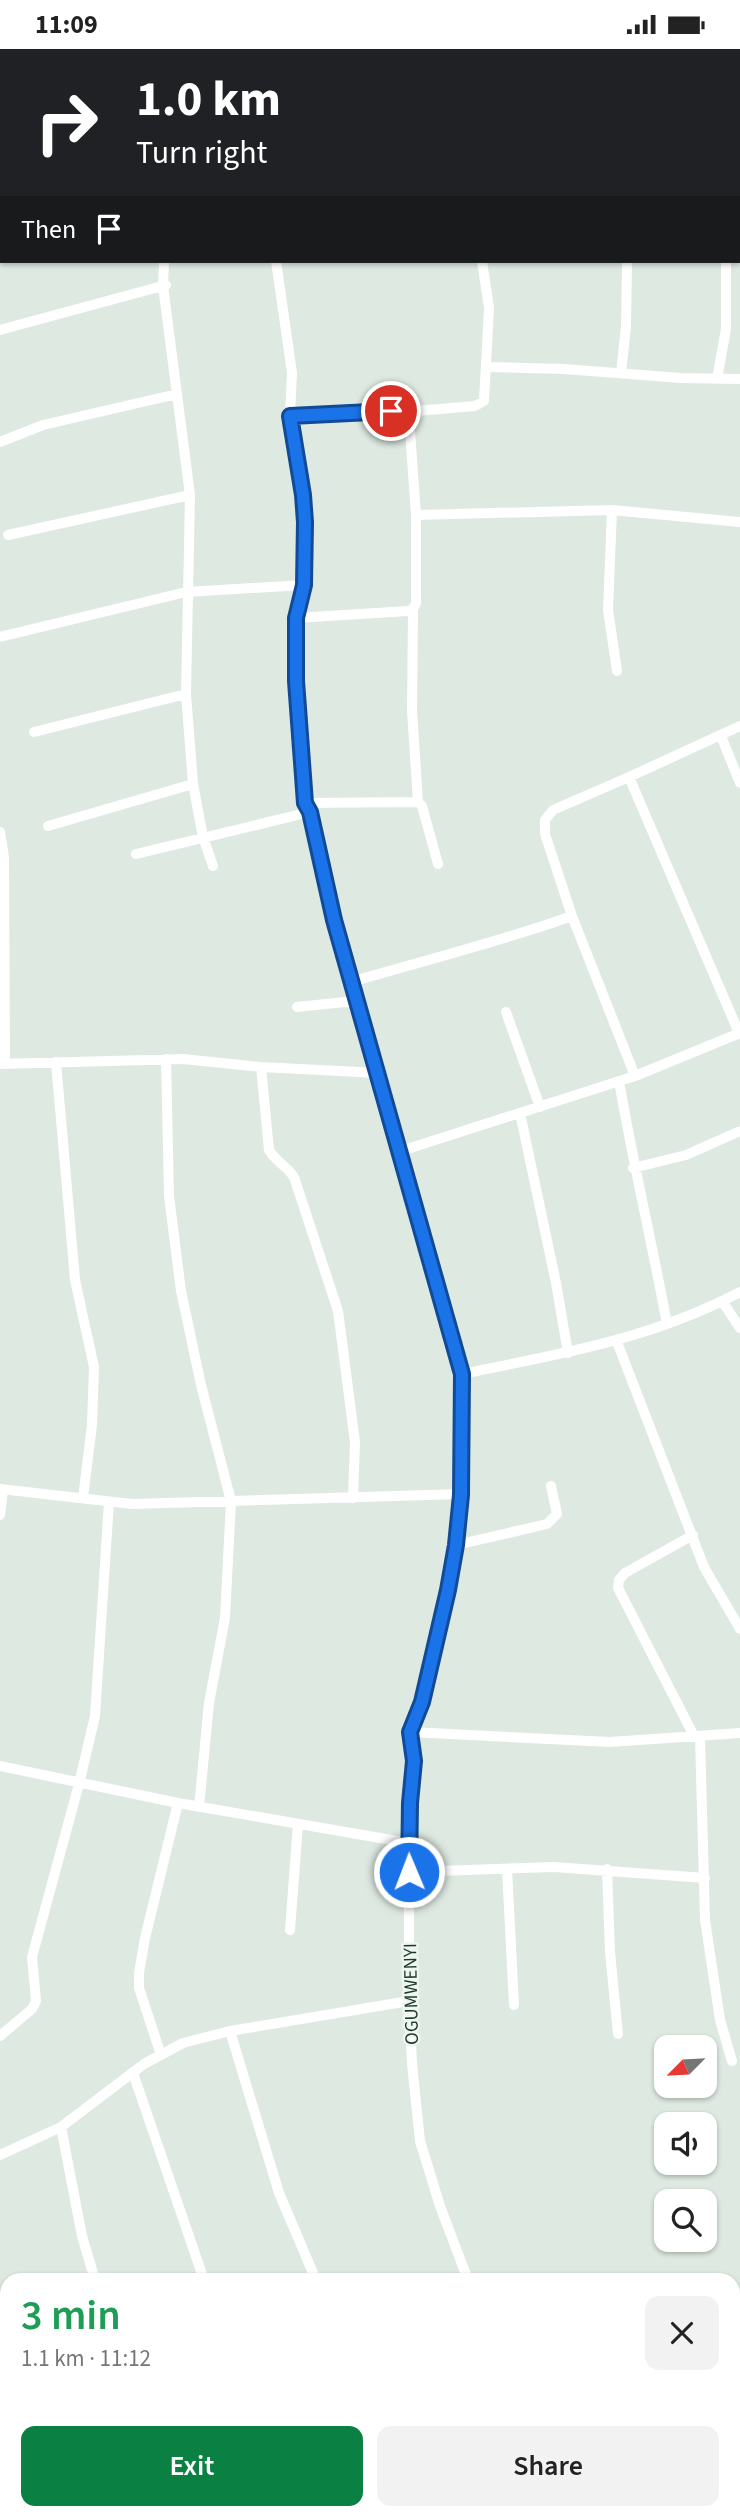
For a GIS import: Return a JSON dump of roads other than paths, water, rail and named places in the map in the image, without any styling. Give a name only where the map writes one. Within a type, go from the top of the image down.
[{"type":"street","points":[[164,263],[163,286],[190,495],[186,694],[193,784],[203,837],[213,866]]},
{"type":"street","name":"OGUMWENYI","points":[[276,263],[292,373],[290,416],[303,495],[304,585],[296,618],[296,681],[308,807],[334,920],[462,1374],[461,1495],[456,1545],[422,1702],[410,1732],[414,1761],[409,1843],[409,2001],[420,2141],[440,2206],[465,2273]]},
{"type":"street","points":[[290,416],[404,412],[475,406],[484,401],[489,308],[482,263]]},
{"type":"street","points":[[621,373],[626,325],[627,263]]},
{"type":"street","points":[[718,379],[726,329],[726,263]]},
{"type":"street","points":[[0,330],[166,285],[163,286]]},
{"type":"street","points":[[486,367],[564,369],[681,379],[740,379]]},
{"type":"street","points":[[0,442],[43,425],[177,394]]},
{"type":"street","points":[[404,412],[410,431],[416,515],[412,712],[418,802],[422,806],[438,864]]},
{"type":"street","points":[[8,535],[190,495]]},
{"type":"street","points":[[416,515],[612,510],[740,522]]},
{"type":"street","points":[[612,510],[608,611],[617,671]]},
{"type":"street","points":[[0,637],[186,592],[304,585]]},
{"type":"street","points":[[296,618],[413,609]]},
{"type":"street","points":[[34,732],[186,694]]},
{"type":"street","points":[[635,1076],[572,916],[545,834],[545,820],[553,810],[740,726]]},
{"type":"street","points":[[721,736],[740,783]]},
{"type":"street","points":[[401,1151],[635,1076],[739,1033],[629,777]]},
{"type":"street","points":[[48,826],[193,784]]},
{"type":"street","points":[[136,854],[308,807],[418,802]]},
{"type":"street","points":[[0,832],[4,857],[3,1064],[183,1059],[261,1067],[378,1073]]},
{"type":"street","points":[[351,982],[523,934],[572,916]]},
{"type":"street","points":[[297,1007],[357,1003]]},
{"type":"street","points":[[506,1012],[540,1107]]},
{"type":"street","points":[[166,1059],[169,1196],[181,1291],[201,1385],[232,1501],[225,1618],[209,1703],[200,1807]]},
{"type":"street","points":[[56,1062],[75,1280],[94,1367],[92,1425],[83,1498]]},
{"type":"street","points":[[261,1067],[269,1150],[275,1161],[287,1166],[294,1177],[338,1311],[355,1442],[353,1498]]},
{"type":"street","points":[[619,1081],[634,1168],[667,1324]]},
{"type":"street","points":[[520,1113],[568,1353]]},
{"type":"street","points":[[634,1168],[686,1155],[740,1131]]},
{"type":"street","points":[[462,1374],[617,1342],[723,1301],[740,1291]]},
{"type":"street","points":[[723,1301],[740,1328]]},
{"type":"street","points":[[617,1342],[704,1567],[740,1629]]},
{"type":"street","points":[[456,1545],[547,1524],[557,1514],[551,1486]]},
{"type":"street","points":[[0,1515],[1,1490],[109,1502],[157,1504],[461,1495]]},
{"type":"street","points":[[0,2036],[32,2008],[36,2001],[32,1957],[79,1784],[94,1716],[109,1502]]},
{"type":"street","points":[[693,1535],[625,1573],[619,1580],[618,1588],[697,1736],[705,1920],[720,2020],[732,2061]]},
{"type":"street","points":[[410,1732],[610,1742],[740,1733]]},
{"type":"street","points":[[0,1766],[178,1803],[409,1843]]},
{"type":"street","points":[[161,2055],[139,1988],[139,1973],[178,1803]]},
{"type":"street","points":[[290,1930],[298,1824]]},
{"type":"street","points":[[409,1872],[554,1867],[705,1878]]},
{"type":"street","points":[[507,1868],[514,2005]]},
{"type":"street","points":[[607,1869],[610,1952],[618,2034]]},
{"type":"street","points":[[0,2155],[61,2127],[132,2073],[183,2043],[230,2031],[409,2001]]},
{"type":"street","points":[[230,2031],[279,2193],[313,2273]]},
{"type":"street","points":[[132,2073],[202,2273]]},
{"type":"street","points":[[61,2127],[82,2236],[93,2273]]}]
